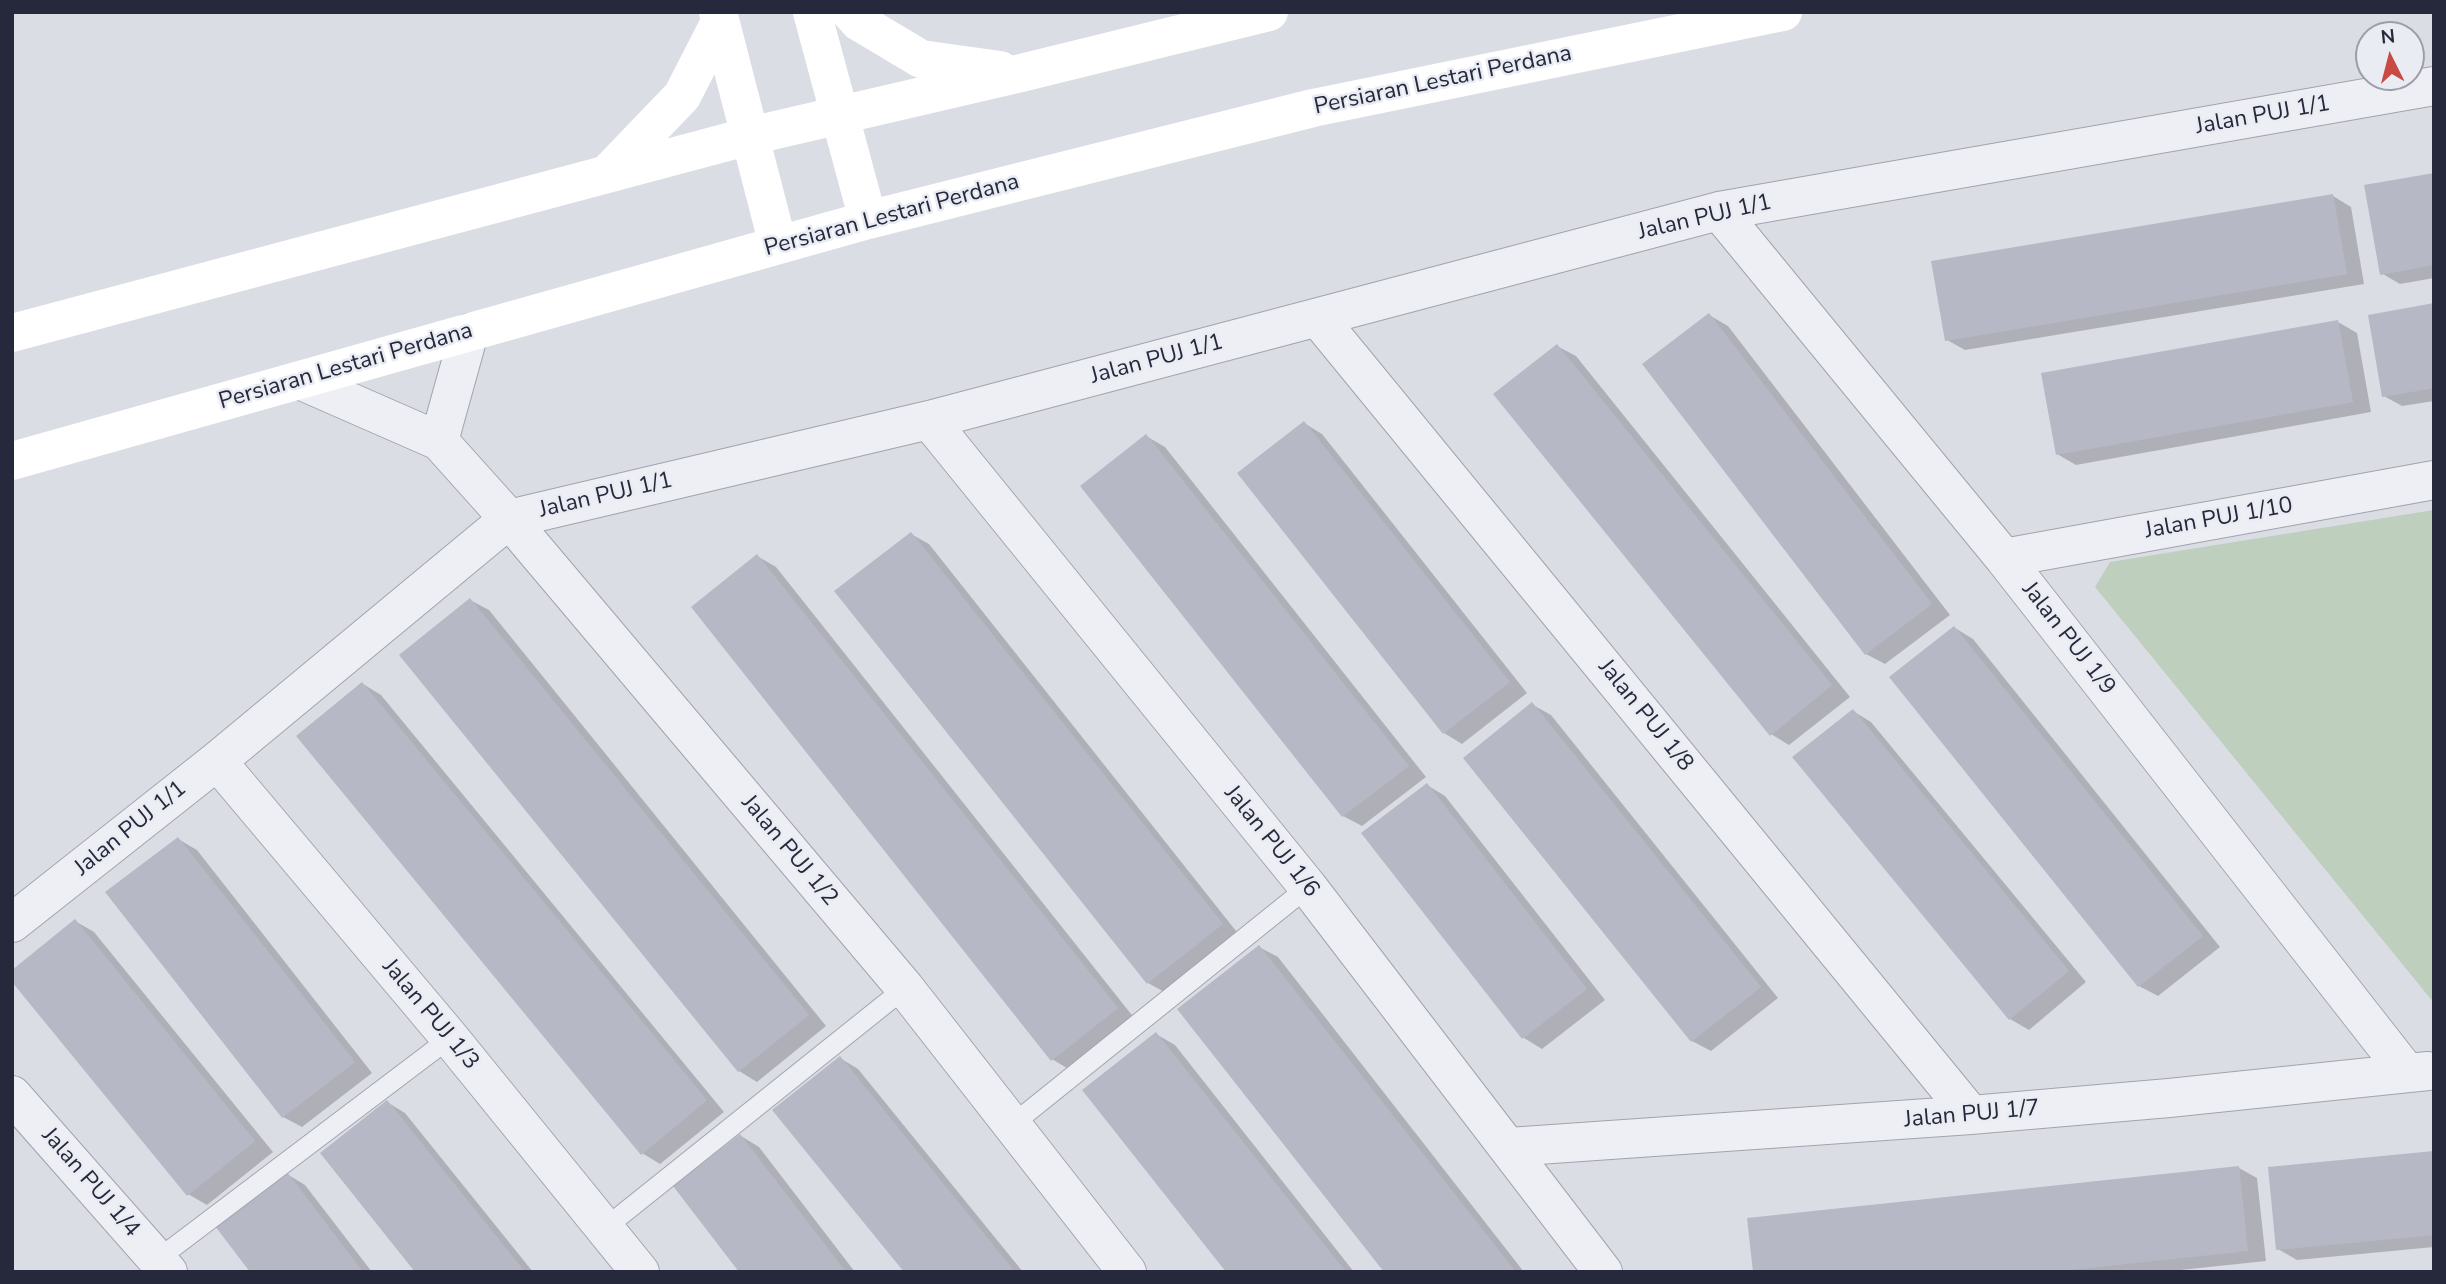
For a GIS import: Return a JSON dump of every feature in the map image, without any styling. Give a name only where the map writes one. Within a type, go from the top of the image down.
[{"type":"main road","points":[[812,12],[869,220]]},
{"type":"main road","points":[[850,12],[859,22],[921,59],[1021,73]]},
{"type":"main road","points":[[12,333],[750,136],[1269,12]]},
{"type":"main road","name":"Persiaran Lestari Perdana","points":[[12,461],[869,220],[1313,107],[1783,12]]},
{"type":"main road","points":[[719,17],[778,245]]},
{"type":"main road","points":[[607,174],[682,96],[719,17]]},
{"type":"street","name":"Jalan PUJ 1/1","points":[[12,923],[217,761],[509,519],[929,420],[1719,211],[2434,86]]},
{"type":"street","name":"Jalan PUJ 1/9","points":[[1719,211],[2421,1072]]},
{"type":"street","name":"Jalan PUJ 1/8","points":[[1318,318],[1971,1115]]},
{"type":"street","points":[[439,441],[469,332]]},
{"type":"street","name":"Jalan PUJ 1/2","points":[[302,381],[439,441],[509,519],[905,988],[1127,1272]]},
{"type":"street","name":"Jalan PUJ 1/6","points":[[929,420],[1308,887],[1603,1272]]},
{"type":"street","name":"Jalan PUJ 1/10","points":[[2004,558],[2434,480]]},
{"type":"street","name":"Jalan PUJ 1/3","points":[[217,761],[450,1038],[640,1272]]},
{"type":"street","name":"Jalan PUJ 1/7","points":[[1509,1147],[1971,1115],[2421,1072]]},
{"type":"street","name":"Jalan PUJ 1/4","points":[[12,1095],[163,1266]]},
{"type":"lane","points":[[1013,1124],[1308,887]]},
{"type":"lane","points":[[605,1228],[905,988]]},
{"type":"lane","points":[[163,1266],[450,1038]]},
{"type":"green space","points":[[2434,510],[2434,1003],[2095,587],[2110,562]]},
{"type":"building","points":[[2434,173],[2434,265],[2380,275],[2364,185]]},
{"type":"building","points":[[2333,194],[2347,274],[1945,341],[1931,261]]},
{"type":"building","points":[[2434,303],[2434,388],[2382,397],[2368,315]]},
{"type":"building","points":[[1709,313],[1932,604],[1865,655],[1642,364]]},
{"type":"building","points":[[2338,320],[2353,402],[2056,455],[2041,373]]},
{"type":"building","points":[[1557,344],[1832,685],[1770,736],[1493,394]]},
{"type":"building","points":[[1304,421],[1510,682],[1443,734],[1237,473]]},
{"type":"building","points":[[1146,434],[1409,766],[1342,817],[1080,486]]},
{"type":"building","points":[[911,532],[1223,924],[1147,984],[834,591]]},
{"type":"building","points":[[757,554],[1118,1008],[1051,1061],[691,607]]},
{"type":"building","points":[[470,598],[809,1015],[738,1072],[399,655]]},
{"type":"building","points":[[1954,626],[2203,936],[2138,987],[1889,677]]},
{"type":"building","points":[[362,682],[707,1100],[641,1155],[296,736]]},
{"type":"building","points":[[1532,702],[1761,987],[1691,1042],[1463,758]]},
{"type":"building","points":[[1853,709],[2069,971],[2009,1020],[1792,757]]},
{"type":"building","points":[[1427,783],[1587,989],[1522,1039],[1361,833]]},
{"type":"building","points":[[178,837],[355,1062],[282,1118],[105,892]]},
{"type":"building","points":[[75,919],[255,1141],[187,1196],[12,982],[12,970]]},
{"type":"building","points":[[1259,945],[1516,1272],[1384,1272],[1177,1009]]},
{"type":"building","points":[[1156,1032],[1346,1272],[1226,1272],[1082,1090]]},
{"type":"building","points":[[840,1056],[1015,1272],[904,1272],[772,1110]]},
{"type":"building","points":[[387,1100],[525,1272],[415,1272],[320,1153]]},
{"type":"building","points":[[740,1134],[846,1272],[739,1272],[673,1186]]},
{"type":"building","points":[[2434,1151],[2434,1235],[2276,1250],[2268,1167]]},
{"type":"building","points":[[2239,1166],[2248,1251],[2051,1272],[1753,1272],[1747,1218]]},
{"type":"building","points":[[287,1172],[363,1272],[250,1272],[215,1226]]}]
